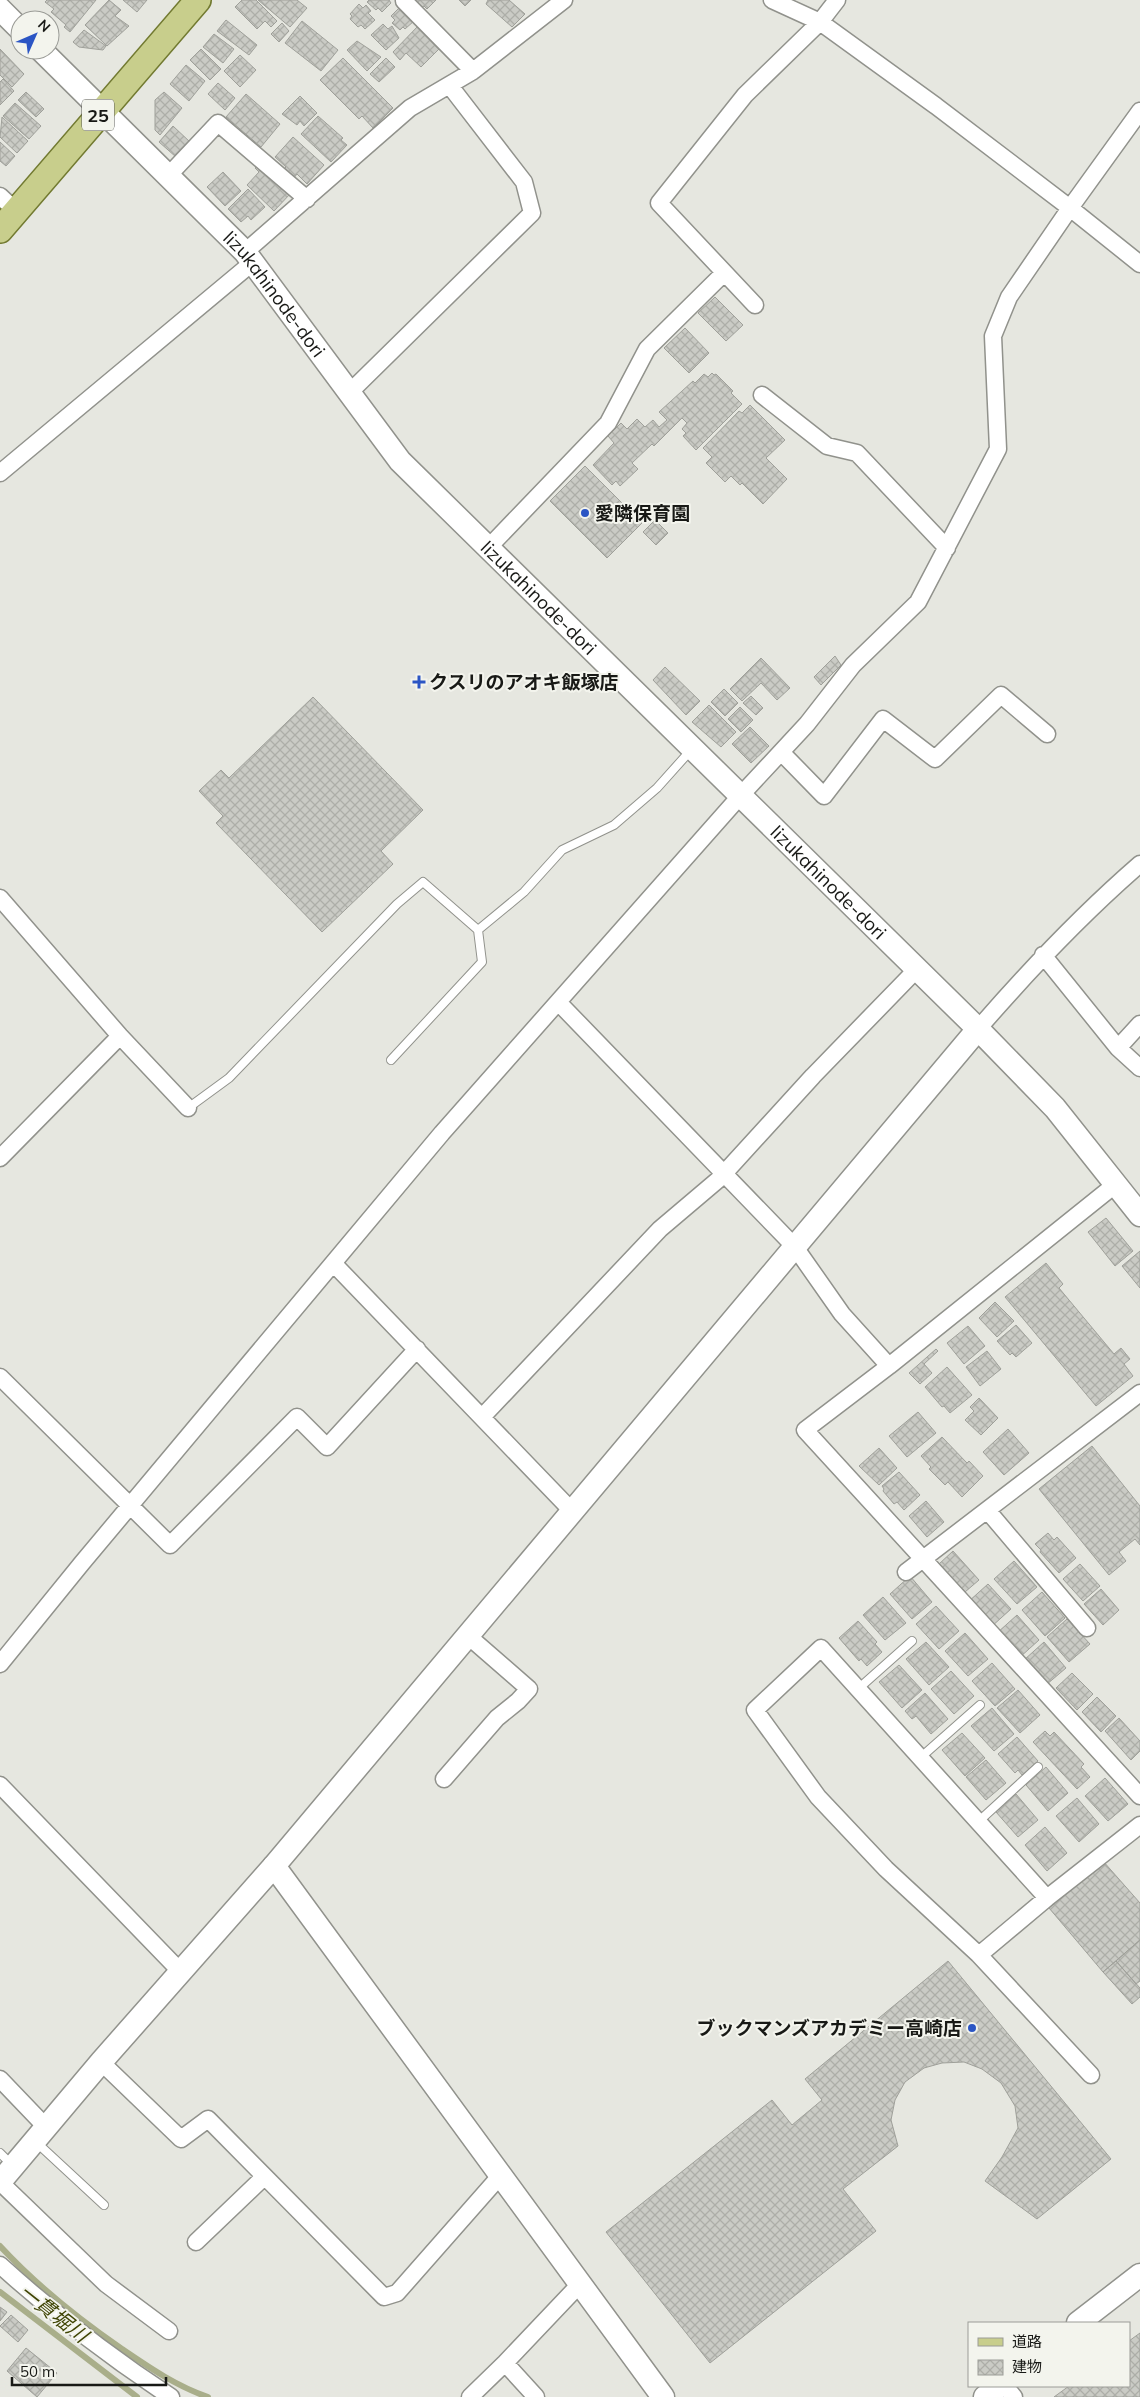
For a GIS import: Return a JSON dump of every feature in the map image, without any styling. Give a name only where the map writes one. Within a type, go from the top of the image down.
[{"type":"main road","name":"25","points":[[0,230],[8,203],[102,110],[198,0]]},
{"type":"street","points":[[0,473],[248,258],[307,199],[410,108],[426,97],[450,86],[474,71],[564,0]]},
{"type":"street","points":[[772,0],[820,22],[1070,208],[1140,264]]},
{"type":"street","points":[[755,305],[659,203],[745,94],[820,22],[837,0]]},
{"type":"street","points":[[404,2],[474,71]]},
{"type":"street","points":[[0,9],[10,19]]},
{"type":"street","name":"Iizukahinode-dori","points":[[51,60],[248,258],[400,461],[978,1029],[1054,1108],[1139,1211]]},
{"type":"street","points":[[350,392],[532,213],[524,182],[450,86]]},
{"type":"street","points":[[0,1664],[442,1133],[741,795],[808,724],[853,665],[918,602],[998,449],[993,336],[1009,297],[1140,111]]},
{"type":"street","points":[[168,176],[218,123],[307,199]]},
{"type":"street","points":[[488,548],[608,423],[647,349],[724,273]]},
{"type":"street","points":[[762,395],[827,446],[857,453],[946,548]]},
{"type":"street","points":[[781,752],[824,796],[883,719],[935,759],[1001,695],[1047,734]]},
{"type":"street","points":[[169,2331],[106,2284],[3,2171],[40,2133],[274,1866],[978,1029],[1043,955],[1140,864]]},
{"type":"street","points":[[0,898],[120,1036],[188,1108]]},
{"type":"street","points":[[1043,955],[1118,1048],[1140,1068]]},
{"type":"street","points":[[483,1416],[660,1229],[724,1174],[813,1076],[916,970]]},
{"type":"street","points":[[559,1003],[795,1247],[842,1314],[889,1366]]},
{"type":"street","points":[[1118,1048],[1140,1024]]},
{"type":"street","points":[[0,1158],[120,1036]]},
{"type":"street","points":[[1116,1184],[889,1366],[805,1430],[1140,1796]]},
{"type":"street","points":[[333,1263],[572,1510]]},
{"type":"street","points":[[0,1377],[170,1545],[297,1417],[327,1446],[417,1349]]},
{"type":"street","points":[[906,1572],[1140,1393]]},
{"type":"street","points":[[987,1510],[1087,1628]]},
{"type":"street","points":[[444,1779],[497,1718],[518,1702],[528,1689],[467,1635]]},
{"type":"street","points":[[1047,1898],[821,1648],[754,1710],[818,1797],[886,1869],[979,1955],[1091,2075]]},
{"type":"street","points":[[0,1785],[180,1971]]},
{"type":"street","points":[[979,1955],[1047,1898],[1140,1825]]},
{"type":"street","points":[[274,1866],[663,2397]]},
{"type":"street","points":[[101,2062],[181,2139],[208,2120],[384,2297],[397,2293],[500,2176]]},
{"type":"street","points":[[0,2078],[40,2133]]},
{"type":"street","points":[[196,2242],[264,2177]]},
{"type":"street","points":[[0,2266],[45,2306],[94,2344],[171,2397]]},
{"type":"street","points":[[1079,2322],[1140,2275]]},
{"type":"street","points":[[470,2397],[506,2363],[580,2284]]},
{"type":"street","points":[[506,2363],[536,2397]]},
{"type":"street","points":[[985,2397],[998,2387]]},
{"type":"street","points":[[1006,2387],[1014,2397]]},
{"type":"lane","points":[[478,930],[524,892],[562,850],[614,826],[657,788],[693,748]]},
{"type":"lane","points":[[188,1108],[229,1078],[397,904],[423,882],[478,930],[482,962],[391,1060]]},
{"type":"lane","points":[[858,1689],[912,1641]]},
{"type":"lane","points":[[920,1758],[980,1705]]},
{"type":"lane","points":[[978,1822],[1038,1767]]},
{"type":"lane","points":[[40,2133],[104,2205]]},
{"type":"building","points":[[47,0],[96,0],[70,32],[60,20],[60,10],[53,10],[45,2]]},
{"type":"building","points":[[109,0],[121,10],[115,16],[129,26],[107,46],[85,25]]},
{"type":"building","points":[[123,0],[147,0],[137,12]]},
{"type":"building","points":[[242,0],[256,0],[277,21],[271,27],[265,21],[257,29],[235,7]]},
{"type":"building","points":[[258,0],[297,0],[307,8],[290,27]]},
{"type":"building","points":[[369,0],[389,0],[391,3],[382,12],[378,8],[376,10],[367,2]]},
{"type":"building","points":[[413,0],[436,0],[427,9],[424,6],[421,8]]},
{"type":"building","points":[[459,0],[471,0],[465,6]]},
{"type":"building","points":[[488,0],[509,0],[525,14],[512,27],[486,4]]},
{"type":"building","points":[[359,4],[363,8],[366,5],[371,11],[368,13],[375,20],[365,29],[361,25],[358,27],[350,19],[352,16],[350,14]]},
{"type":"building","points":[[399,8],[414,21],[405,29],[403,27],[400,30],[392,23],[395,20],[391,16]]},
{"type":"building","points":[[226,20],[257,45],[249,55],[217,31]]},
{"type":"building","points":[[302,21],[338,50],[321,71],[285,43]]},
{"type":"building","points":[[282,23],[289,31],[279,42],[271,34]]},
{"type":"building","points":[[383,24],[388,29],[392,26],[399,38],[386,50],[371,35]]},
{"type":"building","points":[[419,25],[441,47],[421,67],[406,53],[400,60],[393,52]]},
{"type":"building","points":[[84,30],[106,46],[103,50],[79,47],[73,42]]},
{"type":"building","points":[[214,34],[234,49],[223,63],[203,47]]},
{"type":"building","points":[[357,41],[381,57],[367,71],[347,50]]},
{"type":"building","points":[[0,49],[24,74],[12,87],[0,75]]},
{"type":"building","points":[[201,49],[221,69],[210,80],[190,60]]},
{"type":"building","points":[[240,55],[256,70],[240,87],[224,71]]},
{"type":"building","points":[[343,58],[393,108],[373,128],[362,116],[359,119],[320,80]]},
{"type":"building","points":[[386,58],[395,67],[379,82],[370,74]]},
{"type":"building","points":[[186,65],[205,81],[189,101],[170,84]]},
{"type":"building","points":[[3,79],[14,91],[0,105],[0,82]]},
{"type":"building","points":[[218,83],[235,98],[225,110],[208,94]]},
{"type":"building","points":[[26,92],[44,109],[36,117],[18,100]]},
{"type":"building","points":[[164,92],[182,108],[160,135],[155,130],[155,100]]},
{"type":"building","points":[[246,94],[280,124],[261,147],[226,117]]},
{"type":"building","points":[[300,96],[317,113],[304,126],[300,121],[297,125],[282,114]]},
{"type":"building","points":[[15,103],[41,126],[29,139],[3,116]]},
{"type":"building","points":[[318,116],[343,138],[341,140],[347,145],[331,162],[301,134]]},
{"type":"building","points":[[2,117],[28,141],[17,153],[0,137]]},
{"type":"building","points":[[173,126],[190,142],[176,157],[159,142]]},
{"type":"building","points":[[293,137],[324,165],[307,184],[297,174],[293,179],[283,170],[286,167],[275,157]]},
{"type":"building","points":[[0,142],[15,156],[6,166],[0,161]]},
{"type":"building","points":[[260,163],[291,193],[274,211],[247,185],[259,172],[255,168]]},
{"type":"building","points":[[223,172],[241,191],[225,206],[207,187]]},
{"type":"building","points":[[248,189],[265,207],[251,220],[248,216],[241,222],[228,209]]},
{"type":"building","points":[[715,297],[743,325],[726,341],[698,313]]},
{"type":"building","points":[[685,328],[709,353],[689,373],[664,348]]},
{"type":"building","points":[[712,373],[716,374],[733,391],[731,393],[742,404],[696,450],[683,436],[686,433],[682,429],[687,423],[682,418],[654,446],[652,444],[632,463],[638,469],[620,486],[616,481],[612,485],[593,465],[614,443],[608,436],[621,423],[627,429],[637,419],[645,427],[653,420],[659,427],[667,420],[659,412],[693,381],[695,383],[704,374],[708,377]]},
{"type":"building","points":[[750,405],[785,440],[766,458],[787,479],[763,504],[742,483],[740,485],[731,476],[725,482],[706,463],[712,457],[703,448],[739,411],[742,413]]},
{"type":"building","points":[[585,466],[642,523],[607,558],[550,501]]},
{"type":"building","points":[[655,520],[668,533],[656,545],[643,532]]},
{"type":"building","points":[[835,656],[841,665],[821,685],[814,677]]},
{"type":"building","points":[[761,658],[790,688],[777,700],[761,683],[742,701],[730,689]]},
{"type":"building","points":[[665,667],[700,701],[686,715],[653,680]]},
{"type":"building","points":[[724,689],[738,703],[725,716],[711,702]]},
{"type":"building","points":[[751,696],[763,708],[756,715],[743,703]]},
{"type":"building","points":[[313,697],[423,810],[381,851],[393,864],[322,932],[216,823],[223,816],[199,791],[221,770],[229,778]]},
{"type":"building","points":[[709,705],[736,732],[721,747],[692,722]]},
{"type":"building","points":[[740,707],[753,720],[741,732],[728,719]]},
{"type":"building","points":[[750,727],[769,746],[751,763],[732,744]]},
{"type":"building","points":[[1106,1218],[1133,1251],[1115,1266],[1088,1232]]},
{"type":"building","points":[[1140,1251],[1140,1288],[1122,1266]]},
{"type":"building","points":[[1046,1263],[1063,1284],[1059,1288],[1114,1354],[1121,1348],[1130,1359],[1124,1364],[1133,1376],[1096,1406],[1005,1297]]},
{"type":"building","points":[[995,1302],[1014,1321],[997,1337],[979,1318]]},
{"type":"building","points":[[1016,1325],[1032,1343],[1016,1357],[1012,1353],[1010,1355],[997,1341]]},
{"type":"building","points":[[968,1326],[985,1346],[964,1364],[947,1343]]},
{"type":"building","points":[[936,1349],[938,1351],[924,1364],[932,1373],[920,1384],[909,1373]]},
{"type":"building","points":[[987,1351],[1001,1369],[980,1386],[966,1367]]},
{"type":"building","points":[[947,1367],[972,1395],[950,1413],[944,1406],[942,1407],[925,1387]]},
{"type":"building","points":[[979,1398],[998,1418],[981,1435],[965,1420],[974,1411],[970,1407]]},
{"type":"building","points":[[918,1412],[936,1433],[907,1457],[889,1436]]},
{"type":"building","points":[[1008,1429],[1029,1453],[1004,1475],[983,1452]]},
{"type":"building","points":[[942,1437],[967,1463],[969,1461],[983,1476],[962,1497],[948,1482],[945,1485],[929,1469],[931,1467],[921,1456]]},
{"type":"building","points":[[1092,1446],[1140,1506],[1140,1545],[1135,1539],[1119,1552],[1126,1561],[1109,1575],[1039,1489]]},
{"type":"building","points":[[879,1448],[897,1468],[879,1485],[859,1466]]},
{"type":"building","points":[[899,1472],[920,1495],[904,1510],[897,1502],[894,1504],[883,1491],[882,1486]]},
{"type":"building","points":[[926,1501],[944,1522],[927,1537],[909,1516]]},
{"type":"building","points":[[1048,1533],[1054,1540],[1057,1537],[1076,1558],[1059,1573],[1035,1544]]},
{"type":"building","points":[[953,1551],[979,1580],[965,1592],[963,1589],[956,1595],[944,1580],[950,1575],[939,1564]]},
{"type":"building","points":[[1014,1561],[1037,1587],[1017,1604],[994,1579]]},
{"type":"building","points":[[1080,1564],[1100,1586],[1083,1601],[1063,1579]]},
{"type":"building","points":[[910,1576],[932,1602],[912,1619],[890,1594]]},
{"type":"building","points":[[988,1584],[1011,1609],[991,1627],[968,1602]]},
{"type":"building","points":[[1101,1589],[1119,1610],[1103,1625],[1084,1604]]},
{"type":"building","points":[[1042,1592],[1065,1618],[1045,1636],[1022,1610]]},
{"type":"building","points":[[883,1597],[906,1623],[885,1640],[863,1615]]},
{"type":"building","points":[[936,1606],[959,1631],[939,1649],[916,1624]]},
{"type":"building","points":[[1017,1615],[1039,1640],[1019,1658],[997,1633]]},
{"type":"building","points":[[1067,1619],[1090,1644],[1069,1662],[1047,1637]]},
{"type":"building","points":[[858,1621],[877,1642],[875,1644],[882,1652],[867,1666],[861,1659],[859,1661],[839,1638]]},
{"type":"building","points":[[965,1633],[988,1659],[968,1676],[945,1651]]},
{"type":"building","points":[[926,1642],[949,1667],[929,1685],[906,1659]]},
{"type":"building","points":[[1044,1642],[1066,1668],[1046,1685],[1024,1660]]},
{"type":"building","points":[[992,1663],[1015,1689],[995,1706],[972,1681]]},
{"type":"building","points":[[899,1665],[922,1690],[902,1708],[879,1682]]},
{"type":"building","points":[[951,1671],[974,1696],[954,1714],[931,1689]]},
{"type":"building","points":[[1072,1673],[1093,1694],[1077,1710],[1056,1688]]},
{"type":"building","points":[[1018,1690],[1040,1715],[1020,1733],[997,1708]]},
{"type":"building","points":[[925,1693],[948,1719],[931,1734],[916,1716],[912,1719],[905,1711]]},
{"type":"building","points":[[1097,1697],[1116,1716],[1101,1732],[1082,1712]]},
{"type":"building","points":[[992,1708],[1014,1734],[994,1751],[971,1726]]},
{"type":"building","points":[[1119,1718],[1140,1741],[1140,1751],[1131,1760],[1105,1731]]},
{"type":"building","points":[[1045,1731],[1050,1736],[1054,1732],[1084,1764],[1081,1767],[1090,1777],[1077,1789],[1033,1742]]},
{"type":"building","points":[[962,1733],[985,1758],[965,1776],[942,1750]]},
{"type":"building","points":[[1017,1737],[1038,1761],[1022,1775],[1018,1770],[1015,1773],[998,1754]]},
{"type":"building","points":[[986,1760],[1006,1783],[986,1800],[966,1777]]},
{"type":"building","points":[[1046,1767],[1068,1793],[1048,1811],[1026,1785]]},
{"type":"building","points":[[1105,1778],[1128,1804],[1108,1821],[1085,1796]]},
{"type":"building","points":[[1016,1794],[1038,1820],[1018,1837],[996,1812]]},
{"type":"building","points":[[1077,1798],[1099,1824],[1079,1842],[1056,1816]]},
{"type":"building","points":[[1045,1827],[1067,1853],[1047,1871],[1025,1845]]},
{"type":"building","points":[[1103,1861],[1140,1903],[1140,1940],[1103,1972],[1049,1908]]},
{"type":"building","points":[[1140,1940],[1140,1981],[1136,1984],[1116,1961]]},
{"type":"building","points":[[948,1961],[1111,2159],[1037,2219],[985,2181],[1002,2157],[1018,2128],[1015,2106],[1001,2083],[982,2069],[964,2062],[942,2063],[924,2068],[905,2082],[895,2100],[891,2120],[898,2146],[843,2189],[876,2231],[710,2363],[606,2232],[772,2100],[792,2125],[822,2100],[805,2079]]},
{"type":"building","points":[[1116,1961],[1140,1988],[1140,1997],[1132,2004],[1103,1972]]},
{"type":"building","points":[[0,2307],[7,2312],[0,2321]]},
{"type":"building","points":[[11,2315],[28,2330],[18,2342],[0,2326]]},
{"type":"building","points":[[1140,2333],[1140,2397],[1054,2397],[1068,2387],[1130,2387],[1130,2340]]},
{"type":"building","points":[[26,2348],[57,2373],[37,2397],[7,2371]]},
{"type":"waterway","points":[[0,2246],[43,2288],[105,2337],[164,2376],[185,2388],[208,2397]]},
{"type":"waterway","name":"一貫堀川","points":[[0,2292],[137,2397]]},
{"type":"place","name":"愛隣保育園","points":[[585,513]]},
{"type":"place","name":"クスリのアオキ飯塚店","points":[[419,682]]},
{"type":"place","name":"ブックマンズアカデミー高崎店","points":[[972,2028]]}]
